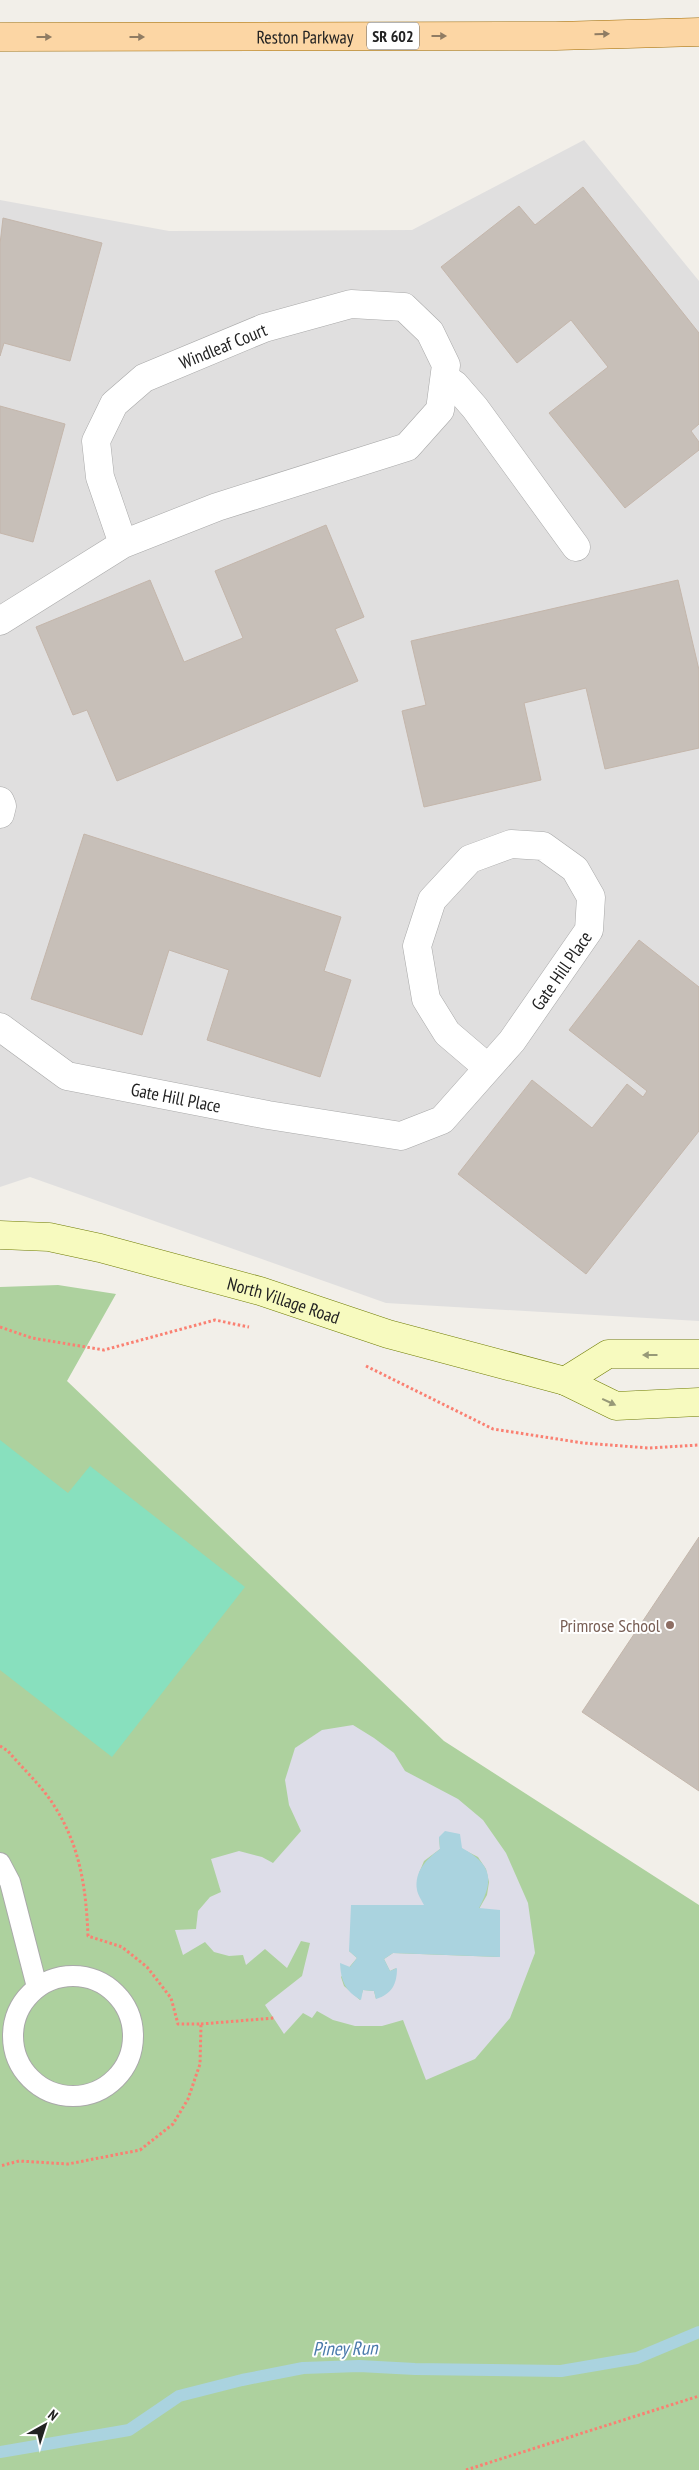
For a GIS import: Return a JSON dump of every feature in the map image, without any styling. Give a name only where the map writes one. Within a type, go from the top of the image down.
[{"type":"main road","name":"Reston Parkway","points":[[0,37],[556,36],[699,32]]},
{"type":"street","name":"Windleaf Court","points":[[0,620],[123,544],[217,506],[407,447],[440,410],[446,365],[430,332],[404,307],[351,304],[264,328],[144,378],[114,404],[96,441],[100,478],[123,544]]},
{"type":"street","points":[[445,378],[455,385],[475,408],[576,547]]},
{"type":"street","points":[[0,801],[2,806],[0,814]]},
{"type":"street","name":"Gate Hill Place","points":[[0,1027],[67,1076],[268,1115],[401,1136],[442,1120],[512,1041],[589,930],[591,897],[575,869],[543,846],[510,844],[470,859],[432,900],[417,946],[426,999],[447,1033],[488,1068]]},
{"type":"street","name":"North Village Road","points":[[0,1235],[49,1238],[100,1248],[260,1291],[388,1334],[564,1381],[616,1406],[699,1402]]},
{"type":"street","points":[[564,1381],[608,1354],[699,1354]]},
{"type":"lane","points":[[0,1863],[10,1882],[37,1987]]},
{"type":"lane","points":[[67,1975],[75,1976],[98,1980],[123,2001],[134,2030],[130,2062],[109,2086],[79,2098],[48,2092],[23,2072],[12,2042],[17,2011],[37,1987],[67,1975]]},
{"type":"path","points":[[0,1327],[32,1338],[104,1350],[215,1320],[252,1328]]},
{"type":"path","points":[[363,1364],[493,1429],[583,1443],[649,1448],[699,1445]]},
{"type":"path","points":[[0,1746],[8,1751],[53,1803],[78,1854],[86,1896],[88,1936],[122,1947],[147,1967],[171,1998],[178,2024],[274,2018]]},
{"type":"path","points":[[0,2166],[19,2161],[68,2164],[140,2150],[173,2124],[188,2099],[200,2064],[201,2024]]},
{"type":"path","points":[[467,2470],[699,2396]]},
{"type":"shaded area","points":[[584,140],[699,281],[699,1321],[386,1303],[30,1177],[0,1187],[0,200],[169,231],[412,230]]},
{"type":"shaded area","points":[[353,1725],[394,1753],[405,1771],[458,1799],[483,1820],[506,1853],[528,1903],[535,1953],[510,2018],[475,2059],[426,2080],[403,2020],[382,2026],[355,2026],[333,2020],[317,2011],[312,2018],[303,2013],[284,2034],[265,2005],[302,1976],[310,1943],[301,1941],[287,1968],[265,1949],[246,1965],[243,1955],[229,1956],[214,1952],[205,1942],[183,1955],[175,1930],[196,1929],[198,1911],[210,1897],[221,1892],[211,1859],[239,1851],[262,1857],[273,1863],[301,1831],[289,1805],[285,1780],[295,1748],[322,1730]],"holes":[[[439,1837],[478,1857],[486,1869],[489,1882],[487,1895],[479,1909],[499,1957],[393,1953],[384,1959],[390,1971],[396,1968],[376,1999],[374,1991],[363,1990],[360,2000],[344,1986],[341,1977],[357,1958],[349,1951],[425,1905],[419,1873],[424,1861],[440,1849]]]},
{"type":"green space","points":[[58,1285],[116,1294],[67,1381],[444,1741],[699,1905],[699,2470],[0,2470],[0,1287]]},
{"type":"green space","points":[[0,1440],[68,1493],[90,1466],[245,1587],[112,1757],[0,1670]]},
{"type":"water","points":[[445,1831],[460,1834],[462,1848],[472,1854],[484,1866],[488,1880],[487,1889],[479,1908],[500,1910],[500,1957],[393,1953],[384,1959],[390,1971],[397,1968],[393,1988],[376,1999],[374,1991],[363,1990],[361,2000],[351,1993],[345,1985],[340,1963],[350,1967],[357,1958],[349,1951],[351,1905],[424,1905],[417,1890],[418,1877],[422,1866],[440,1849],[439,1837]]},
{"type":"building","points":[[583,187],[699,333],[699,424],[691,431],[699,442],[699,450],[625,508],[549,413],[608,367],[571,320],[517,363],[441,267],[519,206],[535,225]]},
{"type":"building","points":[[3,218],[102,243],[70,361],[4,343],[0,356],[0,244]]},
{"type":"building","points":[[0,406],[65,424],[33,542],[0,533]]},
{"type":"building","points":[[326,525],[364,617],[335,629],[358,681],[117,781],[87,710],[73,715],[36,627],[150,580],[184,662],[243,638],[215,571]]},
{"type":"building","points":[[678,580],[699,670],[699,748],[605,769],[586,688],[524,703],[541,780],[424,807],[402,711],[426,705],[411,641]]},
{"type":"building","points":[[84,834],[341,917],[324,971],[351,980],[320,1077],[207,1040],[229,970],[169,950],[142,1035],[31,999]]},
{"type":"building","points":[[639,940],[699,987],[699,1131],[586,1274],[458,1174],[532,1080],[592,1128],[627,1084],[643,1097],[647,1091],[569,1030]]},
{"type":"building","name":"Primrose School","points":[[699,1537],[699,1791],[582,1712]]},
{"type":"waterway","name":"Piney Run","points":[[0,2452],[129,2430],[179,2396],[242,2380],[303,2368],[359,2366],[415,2369],[561,2371],[637,2358],[699,2332]]},
{"type":"place","name":"Primrose School","points":[[670,1625]]}]
